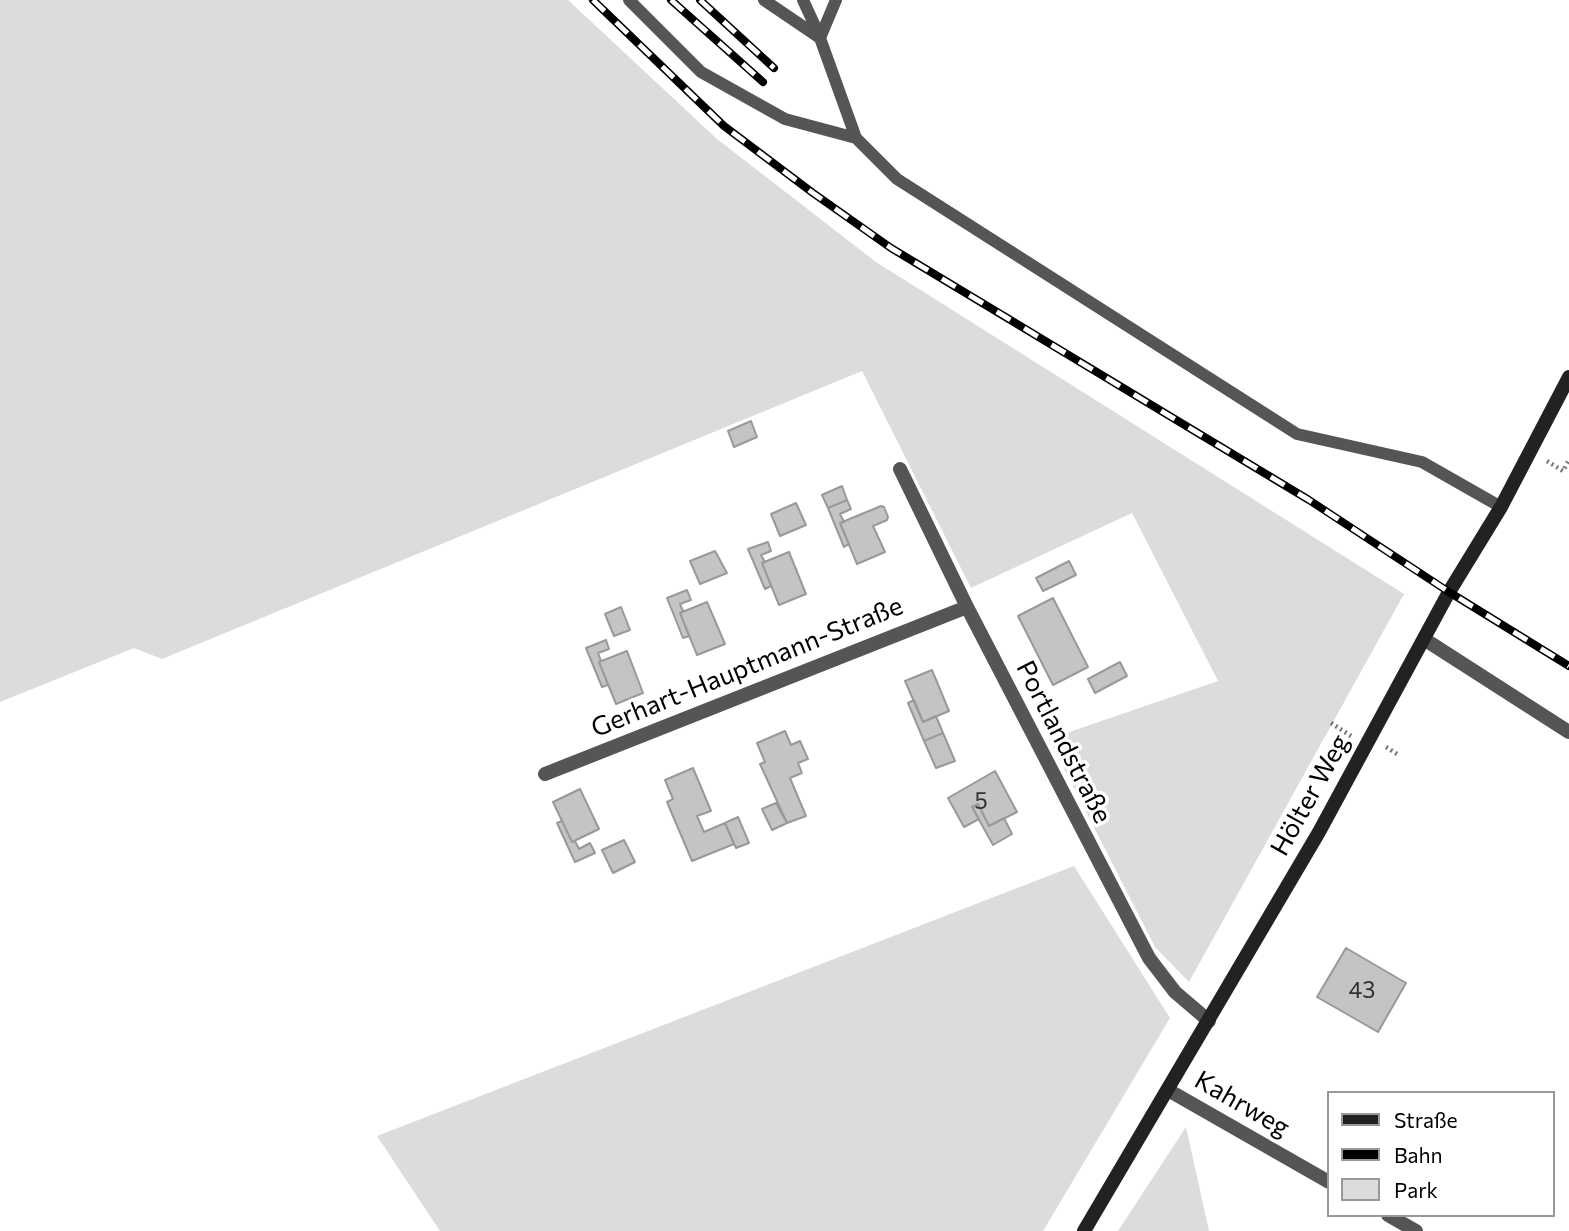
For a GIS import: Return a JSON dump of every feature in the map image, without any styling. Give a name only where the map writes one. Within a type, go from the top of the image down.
[{"type":"main road","name":"Hölter Weg","points":[[1084,1231],[1319,832],[1449,592],[1501,507],[1569,377]]},
{"type":"street","name":"Portlandstraße","points":[[900,469],[967,607],[1149,958],[1175,992],[1209,1021]]},
{"type":"street","name":"Gerhart-Hauptmann-Straße","points":[[545,774],[967,607]]},
{"type":"street","points":[[1424,639],[1569,732]]},
{"type":"street","name":"Kahrweg","points":[[1168,1090],[1328,1181]]},
{"type":"street","points":[[1392,1217],[1416,1231]]},
{"type":"lane","points":[[629,0],[701,72],[785,119],[856,138]]},
{"type":"lane","points":[[764,0],[820,38]]},
{"type":"lane","points":[[803,0],[820,38],[856,138],[897,179],[1297,434],[1422,462],[1501,507]]},
{"type":"lane","points":[[820,38],[836,0]]},
{"type":"path","points":[[1531,452],[1563,471],[1569,460]]},
{"type":"green space","points":[[0,0],[568,0],[717,139],[876,262],[1404,594],[1189,982],[1155,947],[1049,739],[1218,681],[1132,513],[971,588],[862,371],[162,659],[134,648],[0,702]]},
{"type":"green space","points":[[1074,866],[1170,1018],[1043,1231],[440,1231],[377,1136]]},
{"type":"green space","points":[[1186,1127],[1209,1231],[1118,1231]]},
{"type":"building","points":[[751,421],[757,437],[734,447],[728,431]]},
{"type":"building","points":[[842,486],[847,500],[828,508],[822,495]]},
{"type":"building","points":[[847,500],[851,509],[840,514],[844,522],[840,523],[849,544],[844,547],[828,508]]},
{"type":"building","points":[[796,503],[806,525],[780,536],[771,514]]},
{"type":"building","points":[[884,507],[887,520],[873,526],[885,552],[857,564],[840,523]]},
{"type":"building","points":[[768,542],[771,551],[761,555],[771,586],[765,589],[748,549]]},
{"type":"building","points":[[715,551],[727,573],[700,584],[690,561]]},
{"type":"building","points":[[789,552],[806,594],[779,605],[762,563]]},
{"type":"building","points":[[1069,561],[1076,575],[1043,591],[1036,578]]},
{"type":"building","points":[[687,590],[691,600],[680,604],[683,611],[680,613],[689,636],[683,638],[667,598]]},
{"type":"building","points":[[1053,598],[1088,667],[1053,685],[1018,616]]},
{"type":"building","points":[[707,602],[725,644],[697,655],[680,613]]},
{"type":"building","points":[[621,607],[630,630],[614,636],[605,614]]},
{"type":"building","points":[[606,640],[609,649],[598,653],[608,685],[602,687],[586,648]]},
{"type":"building","points":[[627,651],[643,693],[616,704],[599,662]]},
{"type":"building","points":[[1120,662],[1127,676],[1095,693],[1088,679]]},
{"type":"building","points":[[932,670],[949,711],[923,722],[905,681]]},
{"type":"building","points":[[914,700],[923,722],[936,716],[943,733],[924,741],[908,703]]},
{"type":"building","points":[[785,731],[791,745],[800,741],[808,759],[798,763],[802,773],[790,778],[806,816],[787,823],[760,764],[765,762],[757,743]]},
{"type":"building","points":[[943,733],[955,761],[936,768],[924,741]]},
{"type":"building","points":[[693,768],[711,811],[697,816],[704,832],[725,823],[734,844],[692,861],[667,802],[673,799],[665,780]]},
{"type":"building","points":[[995,771],[1017,812],[989,826],[978,804],[972,807],[979,819],[964,827],[948,798]]},
{"type":"building","points":[[580,789],[599,829],[572,842],[553,802]]},
{"type":"building","points":[[776,803],[787,823],[772,830],[762,809]]},
{"type":"building","points":[[978,804],[989,826],[1004,818],[1012,834],[993,845],[972,807]]},
{"type":"building","points":[[738,817],[749,843],[736,848],[725,823]]},
{"type":"building","points":[[562,821],[572,842],[575,841],[579,849],[590,843],[595,853],[575,862],[557,823]]},
{"type":"building","points":[[624,840],[635,862],[613,873],[602,850]]},
{"type":"building","points":[[1346,948],[1406,983],[1378,1032],[1317,997]]},
{"type":"railway","points":[[593,0],[724,126],[891,248],[1309,500],[1449,592],[1569,666]]},
{"type":"railway","points":[[671,0],[763,82]]},
{"type":"railway","points":[[700,0],[774,68]]}]
